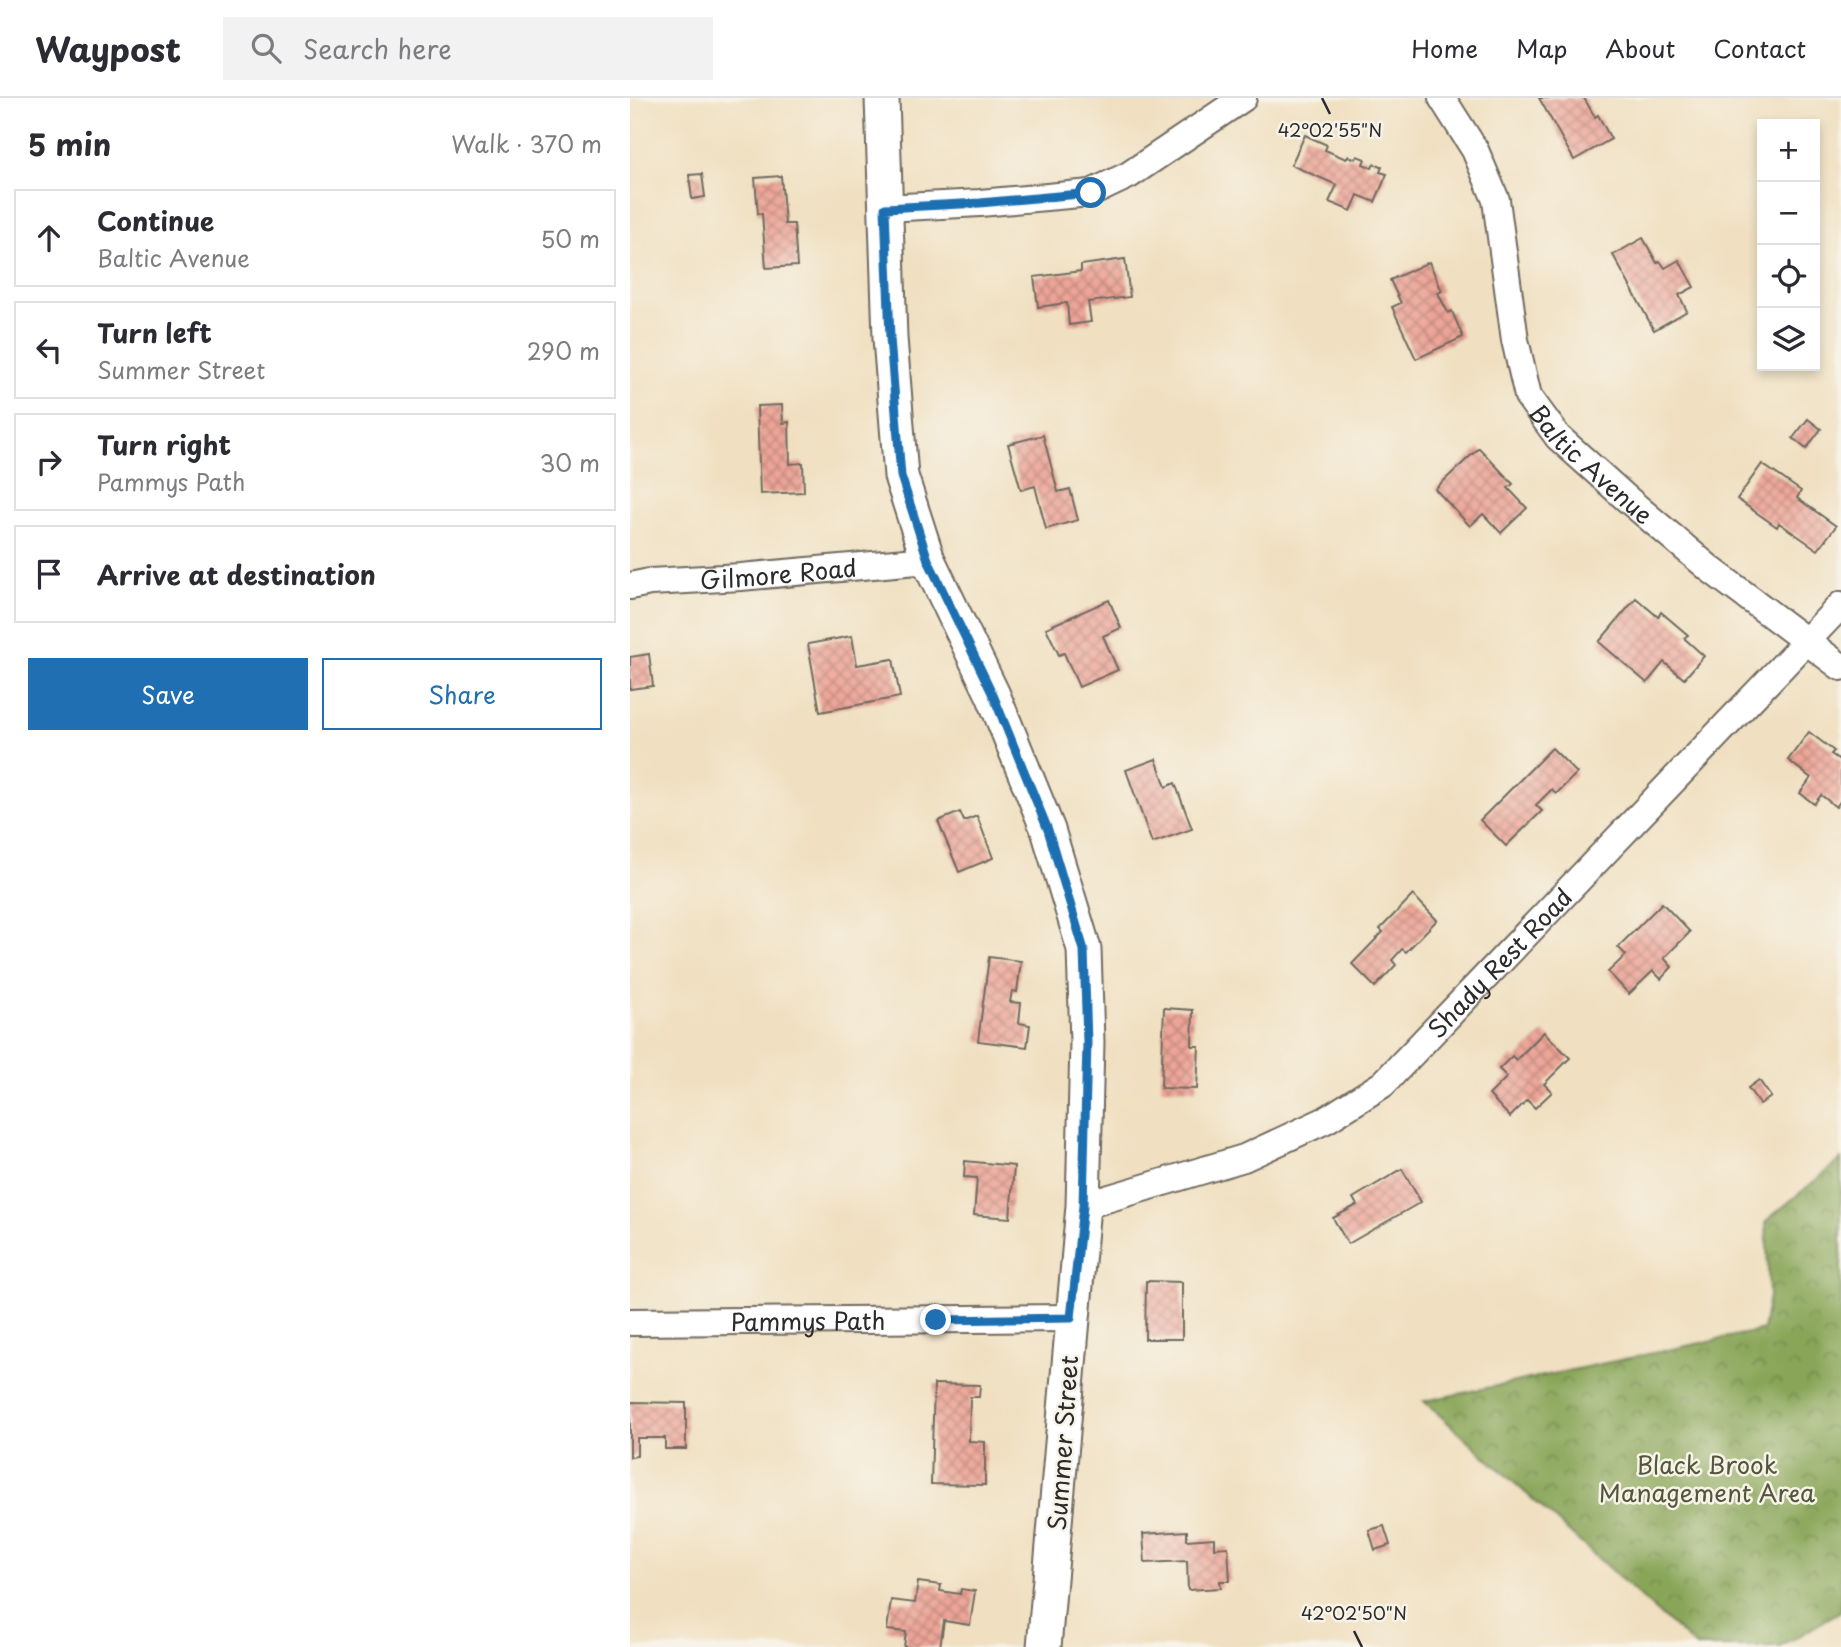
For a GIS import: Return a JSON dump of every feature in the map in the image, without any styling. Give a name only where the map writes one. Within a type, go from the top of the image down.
[{"type":"street","name":"Summer Street","points":[[882,98],[890,338],[901,476],[928,560],[993,695],[1043,818],[1084,950],[1087,1042],[1083,1206],[1044,1647]]},
{"type":"street","points":[[885,208],[1091,193],[1129,175],[1243,98]]},
{"type":"street","name":"Baltic Avenue","points":[[1442,98],[1475,150],[1496,200],[1515,340],[1528,396],[1558,437],[1626,498],[1710,569],[1841,667]]},
{"type":"street","name":"Gilmore Road","points":[[630,586],[650,582],[741,578],[928,560]]},
{"type":"street","name":"Shady Rest Road","points":[[1083,1206],[1244,1158],[1326,1120],[1383,1084],[1841,605]]},
{"type":"street","name":"Pammys Path","points":[[630,1322],[1071,1318]]},
{"type":"green space","name":"Black Brook Management Area","points":[[1841,1159],[1841,1611],[1780,1647],[1696,1647],[1424,1401],[1763,1330],[1769,1296],[1766,1221]]},
{"type":"building","points":[[1539,98],[1584,98],[1595,117],[1598,115],[1611,139],[1574,160]]},
{"type":"building","points":[[1305,135],[1327,145],[1325,150],[1346,159],[1348,156],[1356,159],[1357,156],[1365,159],[1363,164],[1372,168],[1374,164],[1382,167],[1380,172],[1387,174],[1375,202],[1358,195],[1351,211],[1329,202],[1337,185],[1291,165]]},
{"type":"building","points":[[702,174],[705,197],[692,199],[689,175]]},
{"type":"building","points":[[781,176],[785,224],[794,224],[797,266],[766,268],[762,214],[758,214],[755,178]]},
{"type":"building","points":[[1643,238],[1657,263],[1660,261],[1665,268],[1679,260],[1694,287],[1679,295],[1687,311],[1654,330],[1613,255]]},
{"type":"building","points":[[1125,259],[1130,297],[1088,302],[1091,322],[1069,325],[1067,303],[1038,307],[1034,277],[1081,271],[1081,265]]},
{"type":"building","points":[[1429,262],[1442,291],[1438,293],[1448,313],[1452,311],[1463,337],[1416,359],[1392,307],[1401,303],[1390,280]]},
{"type":"building","points":[[782,405],[783,423],[789,422],[790,464],[803,463],[804,492],[760,494],[757,406]]},
{"type":"building","points":[[1808,419],[1821,429],[1806,449],[1793,438]]},
{"type":"building","points":[[1043,435],[1058,492],[1070,489],[1078,520],[1046,529],[1035,486],[1021,490],[1008,444]]},
{"type":"building","points":[[1479,448],[1513,484],[1508,488],[1527,508],[1501,533],[1483,514],[1470,526],[1435,489]]},
{"type":"building","points":[[1762,464],[1801,491],[1797,498],[1836,526],[1818,550],[1779,523],[1777,527],[1737,499]]},
{"type":"building","points":[[1636,598],[1658,617],[1661,612],[1688,635],[1684,638],[1704,656],[1684,679],[1664,662],[1647,683],[1599,642]]},
{"type":"building","points":[[1109,600],[1121,628],[1103,636],[1118,670],[1079,687],[1064,653],[1059,655],[1046,628]]},
{"type":"building","points":[[852,636],[857,665],[893,659],[900,697],[820,712],[808,644]]},
{"type":"building","points":[[649,654],[653,686],[630,689],[630,657]]},
{"type":"building","points":[[1809,732],[1834,751],[1831,754],[1841,761],[1841,800],[1836,807],[1821,795],[1814,804],[1800,793],[1811,778],[1788,760]]},
{"type":"building","points":[[1552,748],[1577,773],[1556,794],[1552,789],[1536,805],[1542,811],[1506,846],[1480,820]]},
{"type":"building","points":[[1156,759],[1166,787],[1175,783],[1192,829],[1152,843],[1126,770]]},
{"type":"building","points":[[960,812],[964,821],[977,816],[993,858],[959,872],[938,821]]},
{"type":"building","points":[[1413,895],[1437,920],[1406,952],[1402,949],[1392,960],[1396,965],[1375,987],[1352,964],[1383,932],[1380,929]]},
{"type":"building","points":[[1662,903],[1690,932],[1664,958],[1672,967],[1661,979],[1653,971],[1629,994],[1608,972],[1626,955],[1618,947]]},
{"type":"building","points":[[989,957],[1021,961],[1017,992],[1012,991],[1010,1002],[1021,1003],[1019,1023],[1030,1025],[1027,1047],[978,1041]]},
{"type":"building","points":[[1164,1008],[1193,1010],[1192,1046],[1199,1046],[1197,1089],[1161,1088]]},
{"type":"building","points":[[1544,1032],[1570,1058],[1544,1084],[1552,1092],[1535,1108],[1527,1100],[1510,1117],[1489,1095],[1507,1077],[1499,1069],[1512,1056],[1516,1060]]},
{"type":"building","points":[[1759,1080],[1771,1097],[1760,1104],[1748,1088]]},
{"type":"building","points":[[965,1161],[1014,1166],[1010,1218],[974,1215],[977,1178],[964,1177]]},
{"type":"building","points":[[1402,1169],[1421,1202],[1348,1244],[1333,1218],[1357,1205],[1353,1198]]},
{"type":"building","points":[[1146,1281],[1182,1282],[1182,1339],[1145,1339]]},
{"type":"building","points":[[934,1384],[980,1385],[979,1397],[970,1397],[969,1441],[985,1442],[985,1485],[931,1484]]},
{"type":"building","points":[[630,1402],[686,1403],[686,1449],[665,1449],[665,1438],[637,1438],[637,1456],[630,1457]]},
{"type":"building","points":[[1384,1526],[1390,1545],[1375,1550],[1369,1530]]},
{"type":"building","points":[[1187,1531],[1187,1540],[1214,1538],[1214,1548],[1228,1547],[1230,1581],[1220,1581],[1221,1588],[1188,1590],[1187,1561],[1145,1563],[1143,1534]]},
{"type":"building","points":[[918,1582],[941,1585],[940,1591],[960,1594],[961,1589],[975,1591],[970,1625],[944,1621],[940,1647],[904,1647],[906,1632],[887,1630],[891,1600],[915,1603]]},
{"type":"route","points":[[936,1320],[1071,1318],[1083,1206],[1087,1042],[1084,950],[1048,830],[993,695],[928,560],[901,476],[890,338],[885,208],[1091,193]]}]
